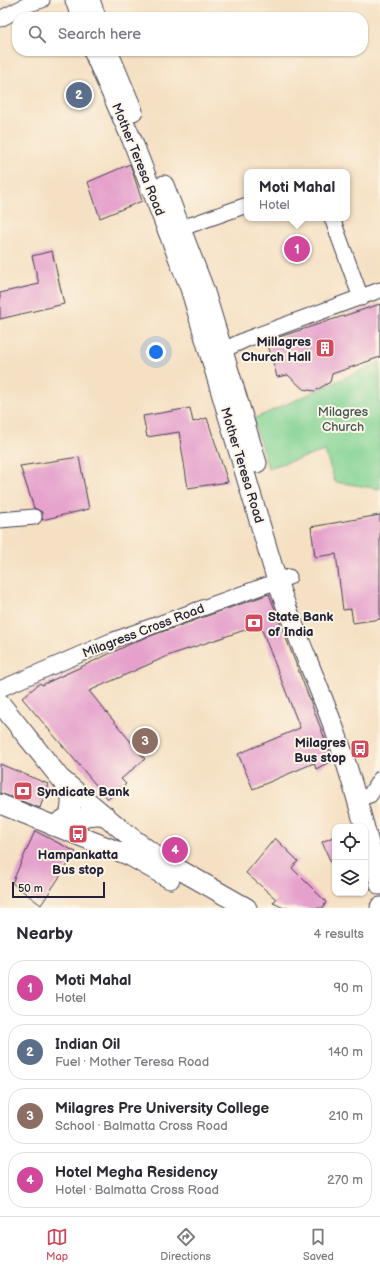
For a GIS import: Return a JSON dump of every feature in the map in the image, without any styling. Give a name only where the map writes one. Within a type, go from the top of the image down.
[{"type":"main road","points":[[75,0],[79,12]]},
{"type":"main road","points":[[90,0],[94,12]]},
{"type":"main road","name":"Mother Teresa Road","points":[[94,56],[132,140],[190,288],[283,579]]},
{"type":"main road","points":[[110,56],[182,228],[204,289],[223,350],[283,579],[380,836]]},
{"type":"main road","points":[[0,703],[60,778],[70,793],[71,805],[69,816],[53,826]]},
{"type":"main road","points":[[60,778],[159,858],[247,908]]},
{"type":"main road","points":[[364,797],[380,885]]},
{"type":"main road","points":[[0,804],[53,826],[104,844],[130,856],[188,890],[224,908]]},
{"type":"main road","points":[[82,837],[76,828],[77,821],[82,817],[91,814],[106,816]]},
{"type":"street","points":[[14,12],[29,4],[42,0]]},
{"type":"street","points":[[0,19],[12,13]]},
{"type":"street","points":[[182,228],[244,206]]},
{"type":"street","points":[[333,221],[361,298]]},
{"type":"street","points":[[223,350],[248,339],[380,290]]},
{"type":"street","points":[[0,520],[34,517]]},
{"type":"street","name":"Milagress Cross Road","points":[[0,689],[110,641],[283,579]]},
{"type":"street","points":[[364,797],[380,779]]},
{"type":"green space","name":"Milagres Church","points":[[380,362],[380,489],[335,482],[325,451],[268,468],[253,419]]},
{"type":"building","points":[[130,164],[142,201],[100,218],[88,182]]},
{"type":"building","points":[[52,251],[64,304],[0,319],[0,293],[39,284],[32,256]]},
{"type":"building","name":"Millagres Church Hall","points":[[380,304],[380,357],[332,374],[330,382],[315,391],[303,389],[288,375],[277,377],[267,341]]},
{"type":"building","points":[[190,408],[193,422],[207,418],[228,482],[188,488],[179,432],[147,437],[143,416]]},
{"type":"building","points":[[79,457],[89,509],[42,520],[42,512],[34,508],[20,466]]},
{"type":"building","points":[[380,515],[380,619],[353,623],[351,609],[343,610],[336,554],[315,557],[311,527]]},
{"type":"building","points":[[269,594],[333,760],[316,769],[314,763],[253,789],[238,754],[300,728],[260,625],[170,655],[89,691],[145,759],[121,779],[126,784],[108,799],[22,698],[40,683],[42,685],[139,640]]},
{"type":"building","name":"Syndicate Bank","points":[[0,764],[48,784],[40,808],[0,793]]},
{"type":"building","points":[[35,831],[76,852],[41,905],[12,883]]},
{"type":"building","points":[[332,837],[332,865],[322,842]]},
{"type":"building","points":[[275,838],[298,861],[292,868],[326,902],[323,908],[284,908],[273,903],[276,899],[246,873]]},
{"type":"place","name":"Indian Oil","points":[[79,95]]},
{"type":"place","name":"Moti Mahal","points":[[297,249]]},
{"type":"place","name":"Millagres Church Hall","points":[[325,348]]},
{"type":"place","name":"State Bank of India","points":[[254,623]]},
{"type":"place","name":"Milagres Pre University College","points":[[145,741]]},
{"type":"place","name":"Milagres Bus stop","points":[[360,749]]},
{"type":"place","name":"Syndicate Bank","points":[[23,791]]},
{"type":"place","name":"Hampankatta Bus stop","points":[[78,834]]},
{"type":"place","name":"Hotel Megha Residency","points":[[175,850]]}]
